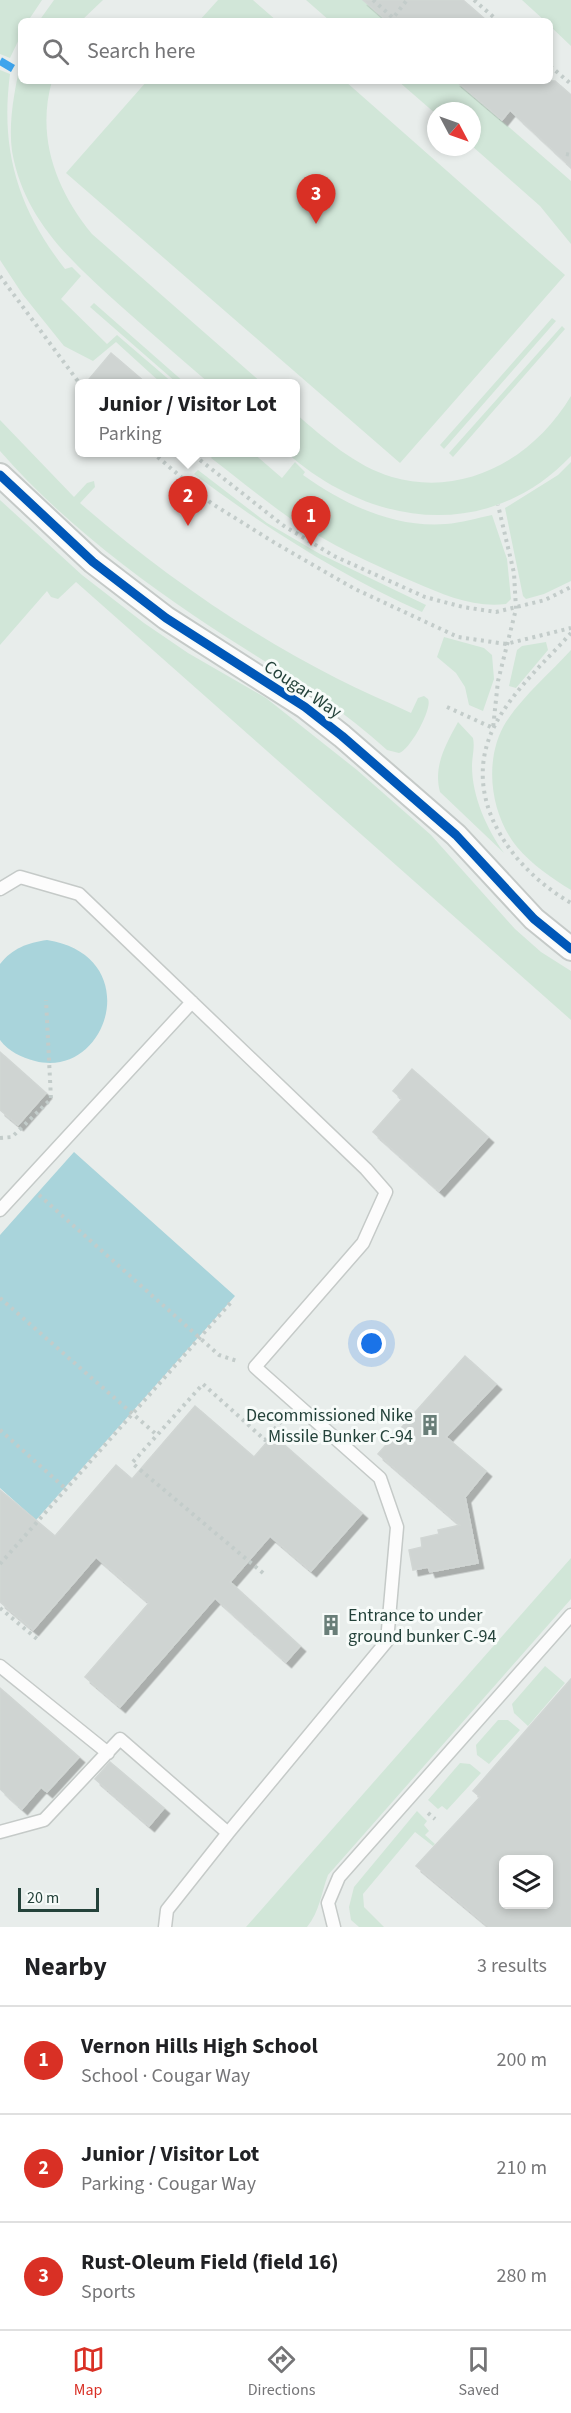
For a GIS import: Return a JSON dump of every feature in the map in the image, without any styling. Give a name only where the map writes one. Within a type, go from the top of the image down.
[{"type":"street","name":"Cougar Way","points":[[0,476],[93,562],[166,618],[304,707],[342,736],[456,835],[534,919],[571,949]]},
{"type":"lane","points":[[0,889],[20,877],[79,894],[366,1169],[386,1192],[363,1243],[255,1367],[380,1478],[397,1527],[387,1641],[167,1910],[165,1927]]},
{"type":"lane","points":[[0,1210],[192,1002]]},
{"type":"lane","points":[[334,1927],[328,1903],[339,1877],[571,1615]]},
{"type":"lane","points":[[0,1666],[108,1753]]},
{"type":"lane","points":[[0,1832],[44,1820],[120,1739],[228,1833]]},
{"type":"path","points":[[370,1],[393,18],[407,0]]},
{"type":"path","points":[[474,0],[495,18]]},
{"type":"path","points":[[553,69],[571,84]]},
{"type":"path","points":[[0,276],[76,379]]},
{"type":"path","points":[[157,457],[211,503],[355,589],[458,637],[506,645],[571,628]]},
{"type":"path","points":[[200,460],[284,526],[334,556],[425,597],[463,607],[496,612],[516,609],[545,600],[571,587]]},
{"type":"path","points":[[498,505],[514,573],[516,609],[498,681],[493,728],[482,760],[485,801],[498,834],[519,863],[536,880],[571,903]]},
{"type":"path","points":[[493,728],[516,694],[571,633]]},
{"type":"path","points":[[447,707],[493,728]]},
{"type":"path","points":[[0,1138],[12,1137],[51,1098],[46,1000]]},
{"type":"path","points":[[26,1182],[219,1355],[255,1367]]},
{"type":"path","points":[[0,1298],[157,1435]]},
{"type":"path","points":[[0,1564],[233,1300]]},
{"type":"path","points":[[263,1573],[132,1463],[203,1384],[265,1440],[297,1404]]},
{"type":"path","points":[[0,1430],[66,1489]]},
{"type":"path","points":[[0,1608],[37,1639]]},
{"type":"path","points":[[428,1813],[435,1819]]},
{"type":"green space","points":[[0,0],[42,0],[30,18],[18,18],[18,41],[10,58],[0,54]]},
{"type":"green space","points":[[54,0],[103,0],[84,18],[41,18]]},
{"type":"green space","points":[[218,0],[253,0],[274,18],[202,18]]},
{"type":"green space","points":[[306,0],[363,0],[384,18],[327,18]]},
{"type":"green space","points":[[522,0],[571,0],[571,46],[553,29],[553,18],[542,18]]},
{"type":"green space","points":[[0,70],[10,74],[8,128],[16,178],[24,201],[35,224],[65,269],[72,267],[81,276],[61,299],[107,344],[117,335],[168,379],[157,379],[116,342],[93,361],[64,346],[23,295],[0,260]]},
{"type":"green space","points":[[18,75],[18,84],[51,84],[46,122],[52,162],[59,181],[79,217],[92,234],[257,379],[204,379],[104,291],[53,239],[27,199],[18,176],[11,140],[14,94]]},
{"type":"green space","points":[[144,84],[348,84],[427,153],[427,156],[430,156],[565,275],[400,463],[66,173]]},
{"type":"green space","points":[[401,84],[459,84],[480,102],[427,102],[427,106]]},
{"type":"green space","points":[[481,103],[571,181],[571,244],[540,206],[481,154]]},
{"type":"green space","points":[[94,303],[180,379],[172,379],[90,307]]},
{"type":"green space","points":[[552,318],[556,321],[444,449],[440,445]]},
{"type":"green space","points":[[562,326],[565,329],[453,457],[449,453]]},
{"type":"green space","points":[[571,396],[571,456],[538,484],[503,503],[467,513],[429,515],[392,509],[355,497],[320,478],[292,457],[300,457],[300,417],[353,459],[378,472],[419,482],[446,482],[471,477],[495,468],[538,438]]},
{"type":"green space","points":[[0,420],[74,497],[87,483],[94,481],[95,487],[80,503],[171,576],[235,620],[336,678],[411,713],[418,698],[424,696],[428,699],[429,704],[424,719],[409,745],[399,753],[387,750],[318,695],[193,615],[116,559],[44,497],[0,451]]},
{"type":"green space","points":[[258,457],[282,478],[295,462],[305,472],[303,475],[335,495],[370,512],[407,522],[446,524],[492,515],[507,559],[511,599],[506,604],[494,605],[471,602],[448,596],[382,568],[305,528],[211,458]]},
{"type":"green space","points":[[571,462],[571,581],[544,594],[526,599],[523,596],[505,508],[558,475]]},
{"type":"green space","points":[[198,470],[267,523],[320,554],[426,605],[422,612],[362,582],[276,532],[194,474]]},
{"type":"green space","points":[[0,500],[82,575],[144,623],[188,653],[266,698],[357,770],[431,835],[515,929],[541,952],[571,971],[571,1020],[76,582],[58,599],[51,597],[47,591],[0,645]]},
{"type":"green space","points":[[444,637],[484,648],[492,655],[494,679],[483,711],[469,705],[465,687],[456,673],[437,657]]},
{"type":"green space","points":[[546,642],[548,650],[516,688],[509,686],[517,650],[522,646]]},
{"type":"green space","points":[[571,650],[571,890],[529,859],[508,834],[496,803],[492,769],[494,752],[506,722],[528,694]]},
{"type":"green space","points":[[458,722],[473,738],[472,766],[478,801],[486,823],[504,853],[440,792],[439,764]]},
{"type":"green space","points":[[571,1558],[571,1599],[328,1875],[318,1908],[307,1927],[246,1927]]},
{"type":"green space","points":[[545,1666],[565,1683],[528,1726],[514,1713],[512,1704]]},
{"type":"green space","points":[[498,1720],[508,1720],[520,1730],[489,1764],[477,1755],[476,1745]]},
{"type":"green space","points":[[460,1763],[470,1764],[481,1773],[447,1810],[442,1806],[438,1809],[428,1800]]},
{"type":"green space","points":[[417,1811],[427,1821],[424,1825],[429,1831],[425,1835],[435,1844],[433,1846],[415,1832],[363,1894],[364,1907],[384,1927],[359,1927],[351,1920],[349,1907],[354,1887]]},
{"type":"water","points":[[47,940],[78,951],[98,968],[106,990],[106,1014],[97,1035],[82,1052],[61,1062],[35,1061],[25,1058],[11,1051],[0,1040],[0,964],[21,947]]},
{"type":"water","points":[[74,1152],[235,1296],[36,1520],[0,1488],[0,1235]]},
{"type":"building","points":[[363,0],[463,0],[484,18],[384,18]]},
{"type":"building","points":[[555,81],[571,95],[571,167],[510,110],[502,120],[460,84],[553,84]]},
{"type":"building","points":[[111,353],[141,379],[89,379]]},
{"type":"building","points":[[0,1052],[46,1093],[18,1125],[0,1110]]},
{"type":"building","points":[[412,1069],[488,1137],[439,1191],[373,1132],[402,1099],[393,1091]]},
{"type":"building","points":[[465,1356],[496,1384],[446,1437],[486,1471],[465,1497],[478,1563],[430,1572],[428,1567],[413,1570],[409,1550],[422,1547],[421,1538],[439,1534],[438,1530],[460,1525],[378,1454]]},
{"type":"building","points":[[195,1406],[254,1457],[273,1435],[362,1513],[311,1571],[270,1536],[230,1582],[300,1646],[286,1662],[215,1598],[120,1707],[85,1677],[149,1603],[96,1557],[33,1630],[0,1602],[0,1490],[55,1536],[116,1465],[132,1479]]},
{"type":"building","points":[[571,1679],[571,1927],[489,1927],[416,1866],[480,1797],[473,1791]]},
{"type":"building","points":[[0,1688],[79,1757],[47,1792],[41,1787],[22,1809],[0,1789]]},
{"type":"building","points":[[110,1762],[164,1808],[149,1826],[95,1779]]},
{"type":"marked path","points":[[0,61],[18,71]]},
{"type":"cycle path","points":[[0,475],[93,562],[166,618],[305,707],[342,736],[456,835],[534,919],[571,949]]},
{"type":"place","name":"Rust-Oleum Field (field 16)","points":[[316,224]]},
{"type":"place","name":"Junior / Visitor Lot","points":[[188,526]]},
{"type":"place","name":"Vernon Hills High School","points":[[311,546]]},
{"type":"place","name":"Decommissioned Nike Missile Bunker C-94","points":[[430,1425]]},
{"type":"place","name":"Entrance to under ground bunker C-94","points":[[331,1625]]}]
